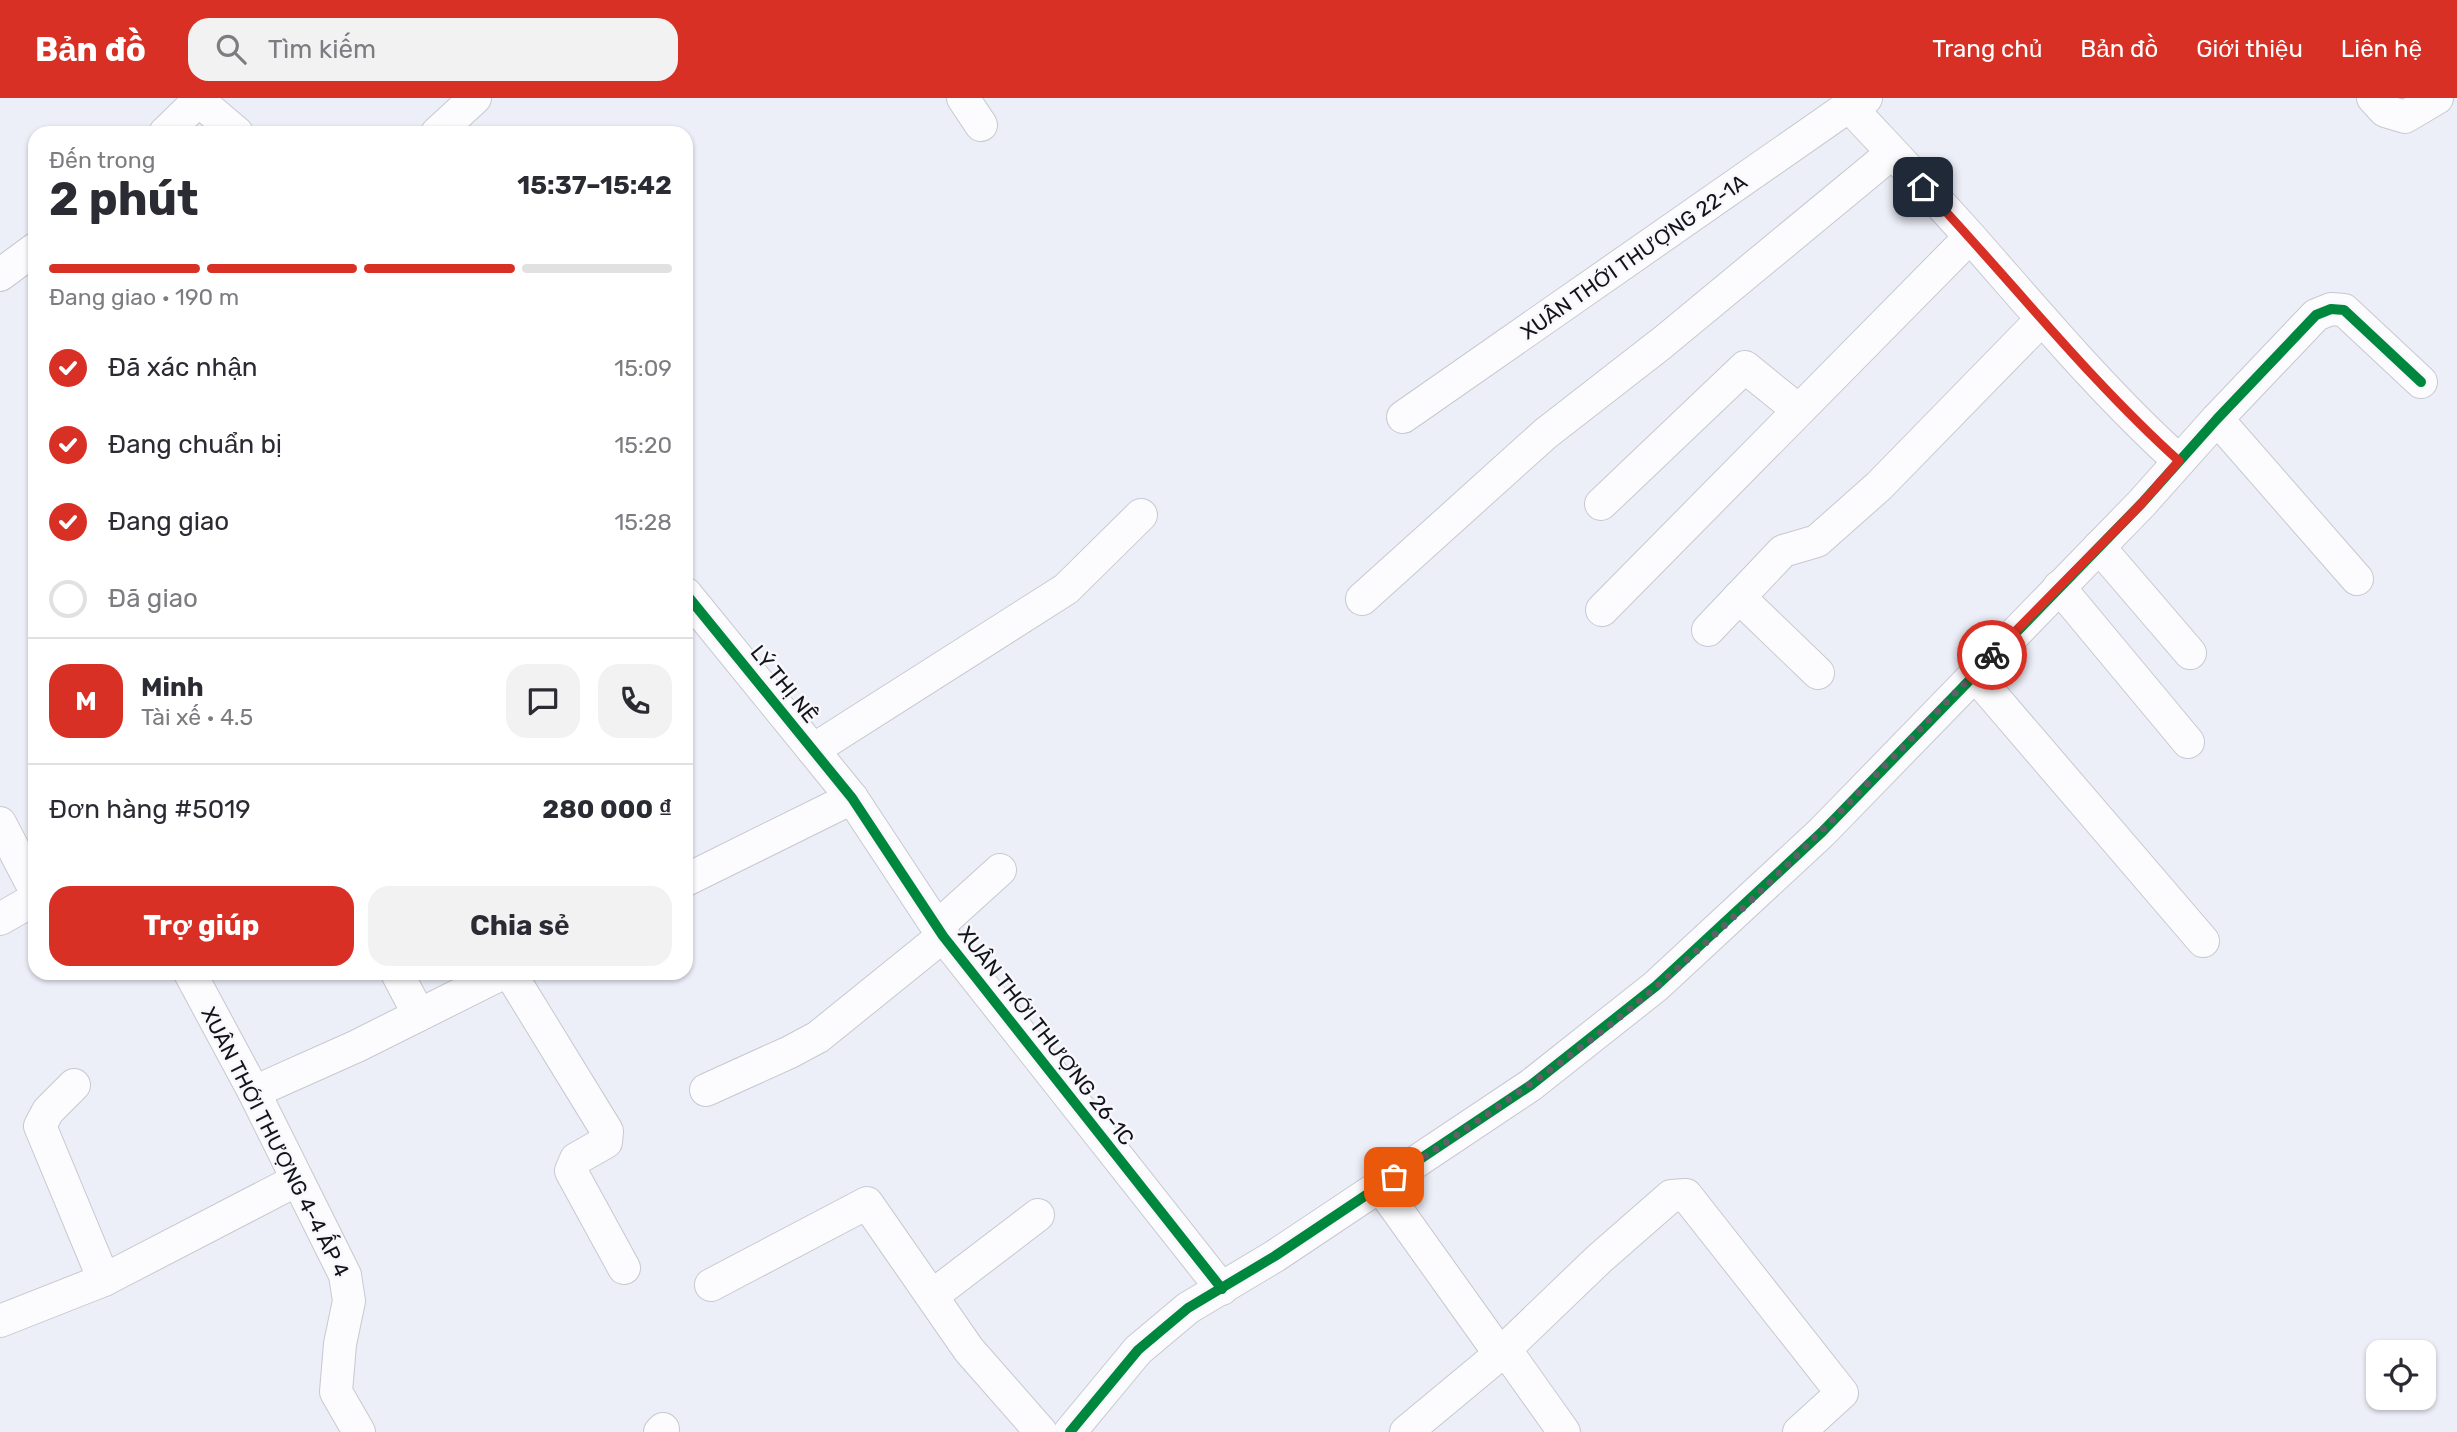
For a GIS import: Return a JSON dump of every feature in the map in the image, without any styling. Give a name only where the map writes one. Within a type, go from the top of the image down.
[{"type":"street","points":[[445,126],[475,98]]},
{"type":"street","points":[[963,98],[981,125]]},
{"type":"street","points":[[2373,98],[2385,111],[2405,117],[2437,98]]},
{"type":"street","points":[[172,126],[198,99],[229,126]]},
{"type":"street","points":[[1858,102],[1892,153],[2042,319],[2143,427],[2179,461]]},
{"type":"street","name":"XUÂN THỚI THƯỢNG 22-1A","points":[[1403,417],[1858,102]]},
{"type":"street","points":[[1362,599],[1545,434],[1662,343],[1892,153]]},
{"type":"street","points":[[1602,610],[1970,237]]},
{"type":"street","points":[[0,275],[28,254]]},
{"type":"street","points":[[1087,1426],[1138,1350],[1188,1308],[1222,1289],[1531,1085],[1656,986],[1822,832],[2099,547],[2316,315],[2331,309],[2344,310],[2421,382]]},
{"type":"street","points":[[1708,630],[1783,551],[1817,541],[1878,486],[2042,319]]},
{"type":"street","points":[[1601,504],[1745,367],[1798,410]]},
{"type":"street","points":[[2217,419],[2357,579]]},
{"type":"street","points":[[813,750],[1066,589],[1141,516]]},
{"type":"street","points":[[2099,547],[2190,653]]},
{"type":"street","points":[[2059,587],[2188,742]]},
{"type":"street","points":[[1739,597],[1818,673]]},
{"type":"street","name":"LÝ THỊ NÊ","points":[[693,603],[852,798]]},
{"type":"street","points":[[1974,674],[2203,942]]},
{"type":"street","points":[[693,877],[852,798]]},
{"type":"street","name":"XUÂN THỚI THƯỢNG 26-1C","points":[[852,798],[940,932],[1222,1289]]},
{"type":"street","points":[[0,822],[28,876]]},
{"type":"street","points":[[706,1090],[818,1037],[940,932],[1000,870]]},
{"type":"street","points":[[0,919],[28,903]]},
{"type":"street","name":"XUÂN THỚI THƯỢNG 4-4 ẤP 4","points":[[194,980],[254,1092],[345,1275],[349,1301],[336,1392],[359,1432]]},
{"type":"street","points":[[401,980],[419,1016]]},
{"type":"street","points":[[254,1092],[419,1016],[489,980]]},
{"type":"street","points":[[514,980],[607,1131],[606,1142],[576,1159],[571,1171],[624,1268]]},
{"type":"street","points":[[74,1085],[48,1111],[40,1126],[104,1280]]},
{"type":"street","points":[[0,1321],[104,1280],[297,1180]]},
{"type":"street","points":[[1380,1186],[1564,1432]]},
{"type":"street","points":[[1406,1432],[1502,1352],[1671,1196],[1686,1195],[1842,1393],[1800,1432]]},
{"type":"street","points":[[711,1285],[867,1203],[969,1350],[1041,1432]]},
{"type":"street","points":[[932,1296],[1038,1215]]},
{"type":"cycle path","points":[[1070,1432],[1138,1350],[1188,1308],[1275,1256],[1531,1085],[1656,986],[1822,832],[2142,503],[2316,315],[2331,309],[2344,310],[2421,382]]},
{"type":"cycle path","points":[[693,603],[852,798],[943,936],[1222,1289]]},
{"type":"way so far","points":[[1394,1177],[1531,1085],[1656,986],[1822,832],[1992,655]]},
{"type":"route","points":[[1923,187],[2063,343],[2179,461],[2142,503],[1992,655]]}]
